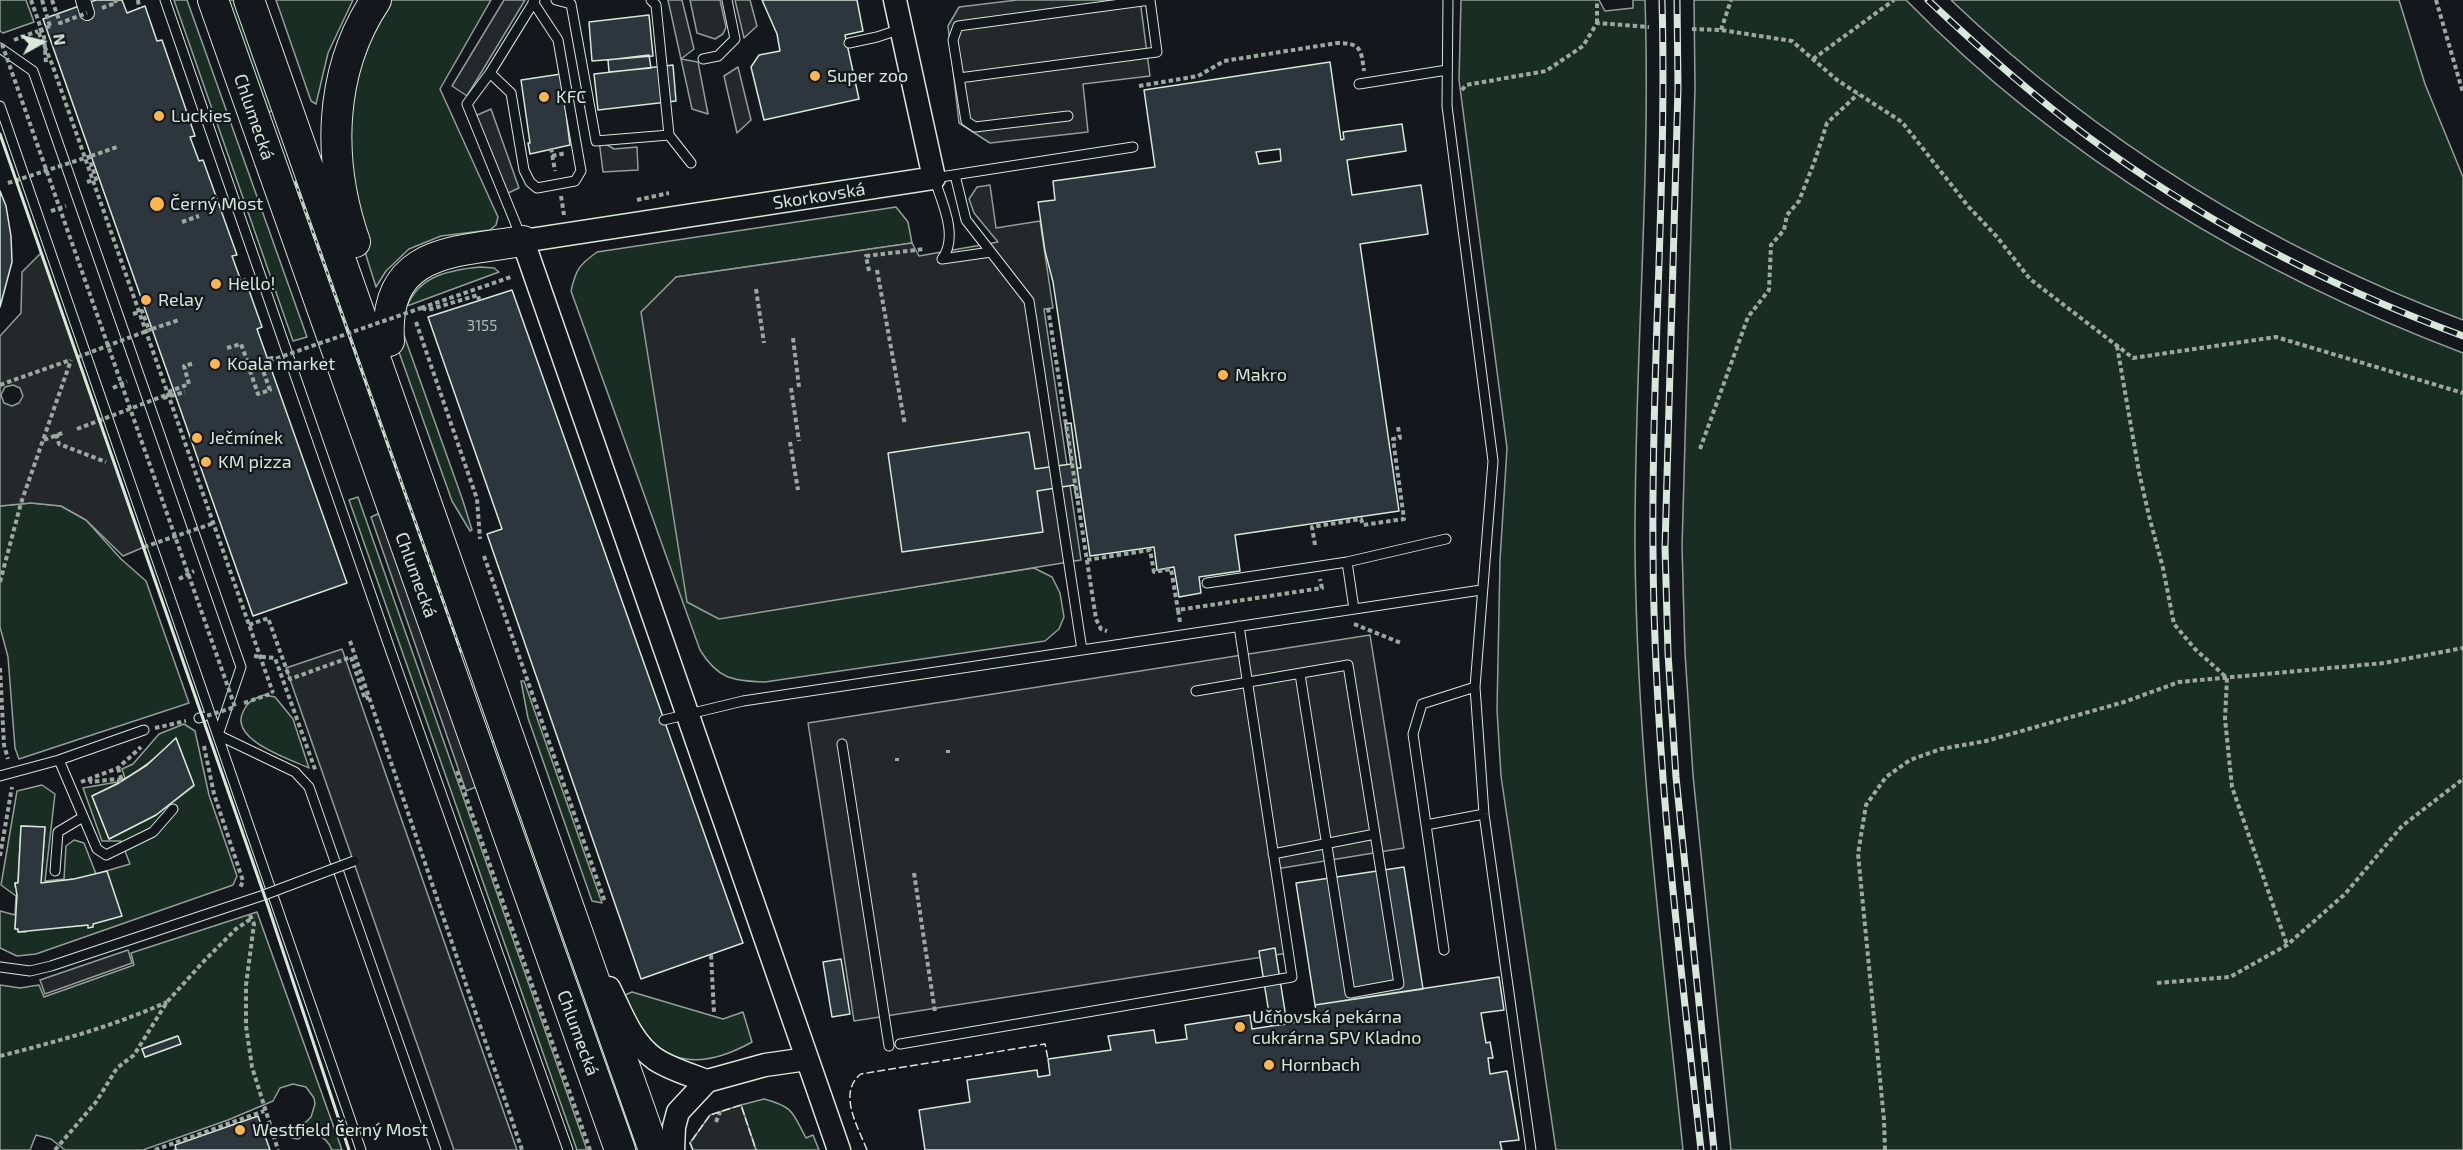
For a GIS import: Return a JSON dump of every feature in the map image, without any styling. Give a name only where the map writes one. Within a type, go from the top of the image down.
[{"type":"main road","points":[[204,0],[233,57]]},
{"type":"main road","name":"Chlumecká","points":[[213,0],[620,1150]]},
{"type":"main road","name":"Chlumecká","points":[[249,0],[654,1150]]},
{"type":"main road","points":[[376,0],[358,31],[343,73],[336,123],[336,150],[346,215],[389,341]]},
{"type":"main road","points":[[396,416],[388,324],[392,300],[403,278],[413,269],[431,259],[451,252],[523,241]]},
{"type":"street","points":[[895,0],[944,176]]},
{"type":"street","name":"Skorkovská","points":[[523,241],[944,176]]},
{"type":"street","points":[[523,241],[839,1150]]},
{"type":"street","points":[[568,906],[638,1042],[646,1052],[664,1064],[707,1082]]},
{"type":"street","points":[[673,1150],[673,1134],[678,1112],[707,1082],[765,1065],[807,1059]]},
{"type":"lane","points":[[165,0],[391,652],[568,1150]]},
{"type":"lane","points":[[556,0],[573,2],[596,141],[606,142],[669,135]]},
{"type":"lane","points":[[651,0],[656,5],[669,135],[691,163]]},
{"type":"lane","points":[[703,59],[718,56],[735,39],[727,0]]},
{"type":"lane","points":[[959,78],[1157,52],[1150,0],[958,26],[953,40],[959,78],[966,121],[975,127],[1068,116]]},
{"type":"lane","points":[[1448,0],[1447,106],[1493,461],[1475,687],[1484,814],[1531,1150]]},
{"type":"lane","points":[[490,73],[511,93],[525,170],[532,186],[545,187],[575,181],[581,171],[558,40],[534,1],[490,73],[467,104],[523,241]]},
{"type":"lane","points":[[849,43],[877,37],[901,28]]},
{"type":"lane","points":[[0,48],[33,71],[241,667],[218,735]]},
{"type":"lane","points":[[1359,84],[1447,70]]},
{"type":"lane","points":[[0,106],[361,1150]]},
{"type":"lane","points":[[944,176],[1133,147]]},
{"type":"lane","points":[[944,176],[966,220],[1029,302],[1082,650]]},
{"type":"lane","points":[[944,176],[949,233],[948,251],[942,259],[992,252]]},
{"type":"lane","points":[[1207,583],[1347,562],[1446,540]]},
{"type":"lane","points":[[1347,562],[1354,609]]},
{"type":"lane","points":[[664,720],[743,701],[1481,590]]},
{"type":"lane","points":[[900,1044],[1292,977],[1239,626]]},
{"type":"lane","points":[[1196,691],[1248,684],[1300,674],[1348,665],[1399,984],[1350,993],[1300,674]]},
{"type":"lane","points":[[1444,950],[1413,734],[1422,704],[1475,687]]},
{"type":"lane","points":[[0,776],[148,733]]},
{"type":"lane","points":[[218,735],[295,772],[309,787],[436,1150]]},
{"type":"lane","points":[[842,744],[889,1046]]},
{"type":"lane","points":[[59,760],[97,849],[106,855],[153,831],[173,809]]},
{"type":"lane","points":[[1426,825],[1484,814]]},
{"type":"lane","points":[[56,871],[58,832],[83,817]]},
{"type":"lane","points":[[1274,854],[1375,834]]},
{"type":"lane","points":[[0,967],[30,971],[40,969],[246,902],[354,861]]},
{"type":"path","points":[[31,0],[44,37],[45,60]]},
{"type":"path","points":[[42,0],[50,26],[2,44],[235,707]]},
{"type":"path","points":[[52,0],[60,23],[85,6]]},
{"type":"path","points":[[138,0],[139,8]]},
{"type":"path","points":[[1447,106],[1466,85],[1546,71],[1584,46],[1597,23],[1597,0]]},
{"type":"path","points":[[1721,30],[1731,0]]},
{"type":"path","points":[[1813,59],[1894,0]]},
{"type":"path","points":[[2436,0],[2463,93]]},
{"type":"path","points":[[1597,23],[1648,27]]},
{"type":"path","points":[[1692,29],[1721,30],[1792,40],[1837,80],[1902,122],[1968,206],[1997,237],[2030,279],[2133,358],[2276,337],[2463,393]]},
{"type":"path","points":[[38,31],[96,178],[87,182]]},
{"type":"path","points":[[1139,86],[1198,76],[1224,61],[1337,43],[1350,43],[1357,46],[1363,58]]},
{"type":"path","points":[[1700,449],[1748,317],[1769,290],[1771,245],[1784,230],[1787,215],[1799,201],[1827,123],[1858,94]]},
{"type":"path","points":[[8,183],[117,147]]},
{"type":"path","points":[[550,148],[558,180]]},
{"type":"path","points":[[88,157],[273,693],[201,718],[159,727],[148,733]]},
{"type":"path","points":[[560,190],[564,219]]},
{"type":"path","points":[[50,211],[66,207]]},
{"type":"path","points":[[182,222],[199,216]]},
{"type":"path","points":[[869,271],[866,256],[924,249]]},
{"type":"path","points":[[877,270],[904,425]]},
{"type":"path","points":[[269,361],[511,277]]},
{"type":"path","points":[[756,289],[764,343]]},
{"type":"path","points":[[421,308],[428,310],[478,295],[479,300]]},
{"type":"path","points":[[1048,308],[1096,619],[1101,629],[1108,632],[1116,630]]},
{"type":"path","points":[[133,314],[142,311],[149,330]]},
{"type":"path","points":[[412,311],[477,499],[480,539]]},
{"type":"path","points":[[0,384],[179,320]]},
{"type":"path","points":[[793,338],[799,387]]},
{"type":"path","points":[[227,348],[241,344],[249,366],[260,362],[270,390],[258,394],[249,368]]},
{"type":"path","points":[[2116,346],[2142,483],[2163,567],[2174,624],[2195,649],[2227,678]]},
{"type":"path","points":[[0,582],[21,504],[70,360]]},
{"type":"path","points":[[163,398],[184,389],[189,384],[184,366],[195,363]]},
{"type":"path","points":[[255,364],[257,370]]},
{"type":"path","points":[[791,388],[799,441]]},
{"type":"path","points":[[168,392],[184,389]]},
{"type":"path","points":[[77,429],[174,391]]},
{"type":"path","points":[[1315,545],[1312,527],[1361,519],[1363,525],[1404,519],[1393,440],[1400,438],[1398,427]]},
{"type":"path","points":[[43,440],[65,432]]},
{"type":"path","points":[[56,434],[59,444],[106,462]]},
{"type":"path","points":[[790,442],[798,490]]},
{"type":"path","points":[[144,547],[213,523]]},
{"type":"path","points":[[1087,560],[1150,550],[1154,572],[1171,569],[1181,635]]},
{"type":"path","points":[[484,556],[605,902]]},
{"type":"path","points":[[178,579],[195,572]]},
{"type":"path","points":[[1178,610],[1322,588],[1320,575]]},
{"type":"path","points":[[249,625],[268,618],[290,679],[351,657],[365,699],[369,697]]},
{"type":"path","points":[[1344,625],[1352,623],[1401,643]]},
{"type":"path","points":[[350,640],[522,1150]]},
{"type":"path","points":[[1885,1150],[1858,854],[1866,805],[1886,777],[1910,760],[1941,749],[1986,741],[2124,702],[2179,682],[2384,663],[2463,648]]},
{"type":"path","points":[[2227,678],[2225,719],[2232,787],[2287,945]]},
{"type":"path","points":[[201,718],[214,794],[243,881],[240,887],[254,924],[246,985],[246,1026],[252,1067],[278,1150]]},
{"type":"path","points":[[148,733],[159,727]]},
{"type":"path","points":[[81,782],[118,768],[145,743]]},
{"type":"path","points":[[455,767],[590,1150]]},
{"type":"path","points":[[89,779],[91,782],[116,779],[122,781],[118,768]]},
{"type":"path","points":[[2157,983],[2230,977],[2287,945],[2345,894],[2402,826],[2463,779]]},
{"type":"path","points":[[12,787],[22,784]]},
{"type":"path","points":[[914,873],[935,1012]]},
{"type":"path","points":[[55,1150],[96,1102],[117,1068],[134,1055],[167,1002],[236,929],[252,918]]},
{"type":"path","points":[[711,955],[714,1013]]},
{"type":"path","points":[[0,1056],[35,1048],[50,1041],[93,1032],[167,1002]]},
{"type":"path","points":[[155,1150],[264,1111]]},
{"type":"path","points":[[716,1122],[720,1112]]},
{"type":"green space","points":[[0,0],[26,0],[34,22],[3,33],[0,31]]},
{"type":"green space","points":[[174,0],[187,0],[307,337],[293,341]]},
{"type":"green space","points":[[225,0],[237,0],[273,109],[270,112],[267,112]]},
{"type":"green space","points":[[276,0],[353,0],[328,53],[316,104],[311,101]]},
{"type":"green space","points":[[385,0],[491,0],[440,89],[498,217],[496,225],[490,230],[441,236],[409,249],[386,271],[376,287],[360,236],[343,135],[366,31]]},
{"type":"green space","points":[[1461,0],[1599,0],[1605,11],[1633,8],[1633,0],[1645,0],[1646,137],[1635,481],[1637,625],[1640,701],[1652,851],[1683,1150],[1556,1150],[1501,776],[1497,710],[1500,560],[1507,448],[1459,80]]},
{"type":"green space","points":[[1694,0],[1906,0],[1966,58],[2029,111],[2096,161],[2165,207],[2237,249],[2311,287],[2386,322],[2463,353],[2463,1150],[1731,1150],[1693,775],[1685,653],[1682,547],[1695,88]]},
{"type":"green space","points":[[1951,0],[2399,0],[2425,84],[2463,177],[2463,320],[2392,292],[2323,260],[2190,186],[2127,144],[2066,99],[2007,51]]},
{"type":"green space","points":[[298,184],[463,649],[460,651],[457,651],[294,185]]},
{"type":"green space","points":[[896,207],[908,222],[912,243],[676,277],[719,618],[1034,568],[1052,577],[1060,593],[1064,617],[1059,629],[1045,641],[765,682],[743,681],[727,677],[713,667],[700,650],[571,291],[575,277],[582,264],[597,252]]},
{"type":"green space","points":[[480,267],[494,268],[499,272],[407,306],[420,287],[437,276],[447,272]]},
{"type":"green space","points":[[400,324],[463,501],[472,530],[470,531],[452,501],[394,338]]},
{"type":"green space","points":[[358,497],[587,1150],[577,1150],[349,500]]},
{"type":"green space","points":[[31,503],[61,506],[86,520],[121,559],[146,581],[189,703],[19,759],[15,748],[8,657],[0,627],[0,506]]},
{"type":"green space","points":[[521,681],[524,681],[602,903],[592,901],[528,718]]},
{"type":"green space","points":[[264,695],[275,697],[293,719],[309,768],[276,754],[253,740],[245,731],[241,722],[245,708],[251,701]]},
{"type":"green space","points":[[184,724],[195,731],[209,795],[237,876],[233,885],[36,954],[17,956],[0,948],[0,911],[15,915],[16,896],[1,885],[17,791],[42,785],[55,794],[45,881],[64,879],[66,846],[74,840],[84,843],[96,874],[130,864],[121,841],[102,841],[83,788],[117,782],[125,778],[122,769],[133,764],[159,734]],"holes":[[[176,738],[194,786],[156,815],[109,839],[92,796],[137,771]],[[21,826],[45,827],[41,883],[74,879],[93,927],[88,925],[27,930],[26,932],[18,932],[18,929],[15,929],[17,887],[15,883],[18,883]]]},
{"type":"green space","points":[[496,742],[641,1150],[630,1150],[490,743]]},
{"type":"green space","points":[[257,912],[342,1150],[332,1150],[318,1135],[292,1138],[296,1125],[306,1122],[311,1117],[315,1104],[314,1098],[306,1087],[293,1084],[280,1088],[273,1101],[228,1120],[143,1150],[65,1150],[51,1139],[36,1135],[30,1150],[0,1150],[0,985],[20,988],[39,985],[44,997],[134,965],[131,953]],"holes":[[[177,1036],[180,1044],[145,1057],[142,1049]]]},
{"type":"green space","points":[[632,992],[723,1019],[743,1012],[752,1042],[709,1059],[691,1060],[674,1056],[660,1048],[647,1035],[635,1017],[625,995]]},
{"type":"green space","points":[[764,1099],[787,1108],[798,1122],[806,1138],[813,1135],[819,1150],[756,1150],[741,1105]]},
{"type":"shaded area","points":[[504,0],[525,0],[467,96],[452,86]]},
{"type":"shaded area","points":[[668,0],[682,0],[694,49],[681,59],[698,62],[708,114],[692,109]]},
{"type":"shaded area","points":[[690,0],[720,0],[726,27],[723,34],[715,39],[697,33]]},
{"type":"shaded area","points":[[735,0],[750,0],[757,26],[744,38]]},
{"type":"shaded area","points":[[1017,0],[1140,0],[1150,76],[1083,84],[1088,132],[990,143],[959,123],[948,26],[959,7]]},
{"type":"shaded area","points":[[738,67],[751,120],[737,133],[724,76]]},
{"type":"shaded area","points":[[491,109],[519,188],[506,194],[475,116]]},
{"type":"shaded area","points":[[599,140],[614,149],[637,147],[638,170],[603,172]]},
{"type":"shaded area","points":[[990,185],[996,228],[1040,221],[1053,308],[1044,309],[1081,560],[719,619],[687,602],[641,312],[676,277],[912,243],[919,256],[998,242],[974,213],[969,199],[977,187]]},
{"type":"shaded area","points":[[41,253],[144,547],[123,556],[86,520],[61,506],[31,503],[0,506],[0,336],[21,313],[22,272]],"holes":[[[13,385],[20,388],[23,396],[19,403],[12,406],[4,403],[1,395],[5,387]]]},
{"type":"shaded area","points":[[380,513],[476,787],[466,791],[371,517]]},
{"type":"shaded area","points":[[1370,635],[1404,848],[1276,869],[1288,953],[854,1021],[808,723]]},
{"type":"shaded area","points":[[342,649],[517,1150],[454,1150],[286,668]]},
{"type":"shaded area","points":[[128,950],[132,963],[45,994],[40,980]]},
{"type":"shaded area","points":[[741,1105],[756,1150],[693,1150],[690,1143],[710,1115]]},
{"type":"building","points":[[96,0],[122,0],[127,13],[145,6],[157,41],[162,40],[195,136],[190,137],[199,161],[203,160],[237,255],[232,256],[241,281],[245,279],[262,327],[257,329],[347,583],[253,616],[43,19]]},
{"type":"building","points":[[762,0],[857,0],[863,31],[845,35],[859,99],[764,120],[751,67],[759,55],[780,51],[777,34]]},
{"type":"building","points":[[649,15],[653,56],[592,61],[589,22]]},
{"type":"building","points":[[649,55],[651,68],[609,72],[608,60]]},
{"type":"building","name":"Makro","points":[[1330,62],[1341,140],[1344,139],[1343,132],[1402,124],[1406,151],[1347,160],[1352,195],[1421,185],[1428,234],[1360,244],[1399,511],[1235,535],[1240,571],[1199,577],[1201,593],[1179,597],[1174,567],[1157,570],[1154,547],[1090,556],[1077,468],[1081,468],[1053,282],[1045,251],[1038,202],[1055,200],[1053,181],[1155,167],[1144,90]],"holes":[[[1280,149],[1281,161],[1259,164],[1256,152]]]},
{"type":"building","points":[[673,65],[676,101],[598,110],[594,74]]},
{"type":"building","name":"KFC","points":[[561,74],[570,145],[530,154],[521,80]]},
{"type":"building","points":[[0,191],[6,206],[12,262],[0,307]]},
{"type":"building","points":[[512,290],[743,943],[641,979],[487,534],[502,529],[428,317]]},
{"type":"building","points":[[1071,423],[1081,497],[1076,498],[1074,485],[1037,491],[1043,532],[902,552],[888,453],[1029,432],[1035,469],[1071,464],[1065,424]]},
{"type":"building","points":[[176,738],[194,785],[156,815],[109,839],[92,796],[117,784],[147,765]]},
{"type":"building","points":[[21,826],[45,827],[41,883],[74,879],[107,871],[122,916],[93,924],[93,927],[88,928],[88,925],[18,932],[18,929],[15,929],[17,895],[15,883],[18,883]]},
{"type":"building","points":[[1404,867],[1423,989],[1315,1005],[1296,883]]},
{"type":"building","points":[[1275,948],[1287,1024],[1271,1026],[1259,951]]},
{"type":"building","points":[[841,959],[850,1014],[832,1017],[823,962]]},
{"type":"building","name":"Hornbach","points":[[1499,977],[1504,1010],[1481,1013],[1486,1043],[1490,1042],[1493,1058],[1488,1058],[1490,1074],[1507,1071],[1519,1140],[1500,1142],[1502,1150],[925,1150],[919,1110],[970,1102],[967,1080],[1037,1070],[1038,1077],[1050,1075],[1048,1059],[1111,1050],[1108,1036],[1154,1030],[1156,1043],[1187,1039],[1185,1025],[1250,1015],[1252,1029],[1317,1019],[1315,1005]]},
{"type":"building","points":[[178,1036],[181,1044],[145,1057],[142,1049]]},
{"type":"building","name":"Westfield Černý Most","points":[[258,1116],[270,1150],[174,1150],[175,1145]]},
{"type":"railway","points":[[1662,0],[1662,137],[1653,481],[1654,625],[1669,851],[1701,1150]]},
{"type":"railway","points":[[1677,0],[1678,88],[1665,547],[1668,653],[1676,777],[1714,1150]]},
{"type":"railway","points":[[1928,0],[1966,36],[2066,120],[2130,167],[2175,196],[2268,249],[2316,273],[2364,296],[2463,336]]},
{"type":"fence","points":[[295,181],[461,653]]},
{"type":"fence","points":[[867,1150],[855,1121],[850,1100],[854,1081],[861,1074],[1045,1044],[1048,1059]]},
{"type":"fence","points":[[693,1150],[690,1143],[710,1115],[741,1105],[756,1150]]},
{"type":"wall","points":[[0,134],[268,906],[349,1150]]},
{"type":"place","name":"Super zoo","points":[[815,76]]},
{"type":"place","name":"KFC","points":[[544,97]]},
{"type":"place","name":"Luckies","points":[[159,116]]},
{"type":"place","name":"Černý Most","points":[[157,204]]},
{"type":"place","name":"Hello!","points":[[216,284]]},
{"type":"place","name":"Relay","points":[[146,300]]},
{"type":"place","name":"Koala market","points":[[215,364]]},
{"type":"place","name":"Makro","points":[[1223,375]]},
{"type":"place","name":"Ječmínek","points":[[197,438]]},
{"type":"place","name":"KM pizza","points":[[206,462]]},
{"type":"place","name":"Učňovská pekárna cukrárna SPV Kladno","points":[[1240,1027]]},
{"type":"place","name":"Hornbach","points":[[1269,1065]]},
{"type":"place","name":"Westfield Černý Most","points":[[240,1130]]}]
